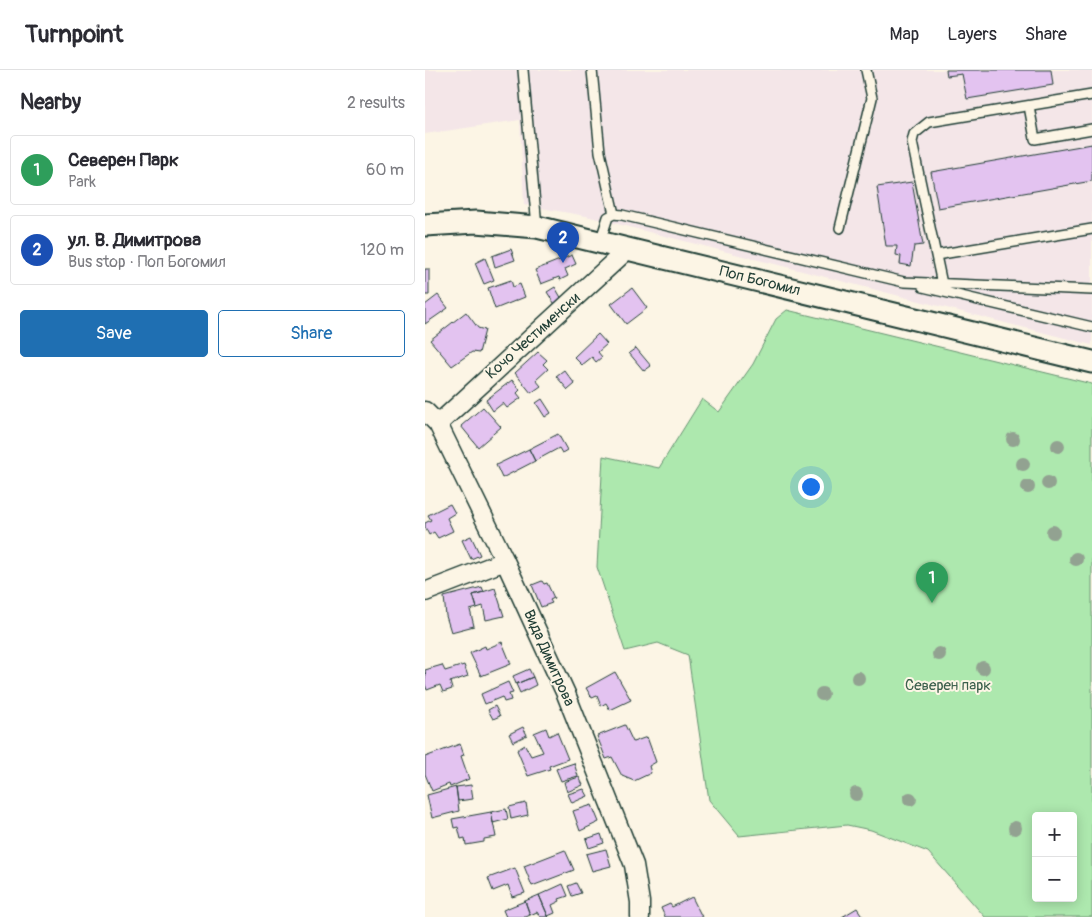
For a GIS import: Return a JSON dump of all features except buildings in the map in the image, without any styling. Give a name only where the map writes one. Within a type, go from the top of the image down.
[{"type":"street","name":"Поп Богомил","points":[[425,225],[476,222],[537,227],[1092,362]]},
{"type":"street","name":"Кочо Честименски","points":[[438,424],[629,249]]},
{"type":"street","name":"Вида Димитрова","points":[[425,411],[438,424],[505,561],[566,694],[634,865],[640,902],[640,917]]},
{"type":"street","points":[[425,592],[505,561]]},
{"type":"lane","points":[[523,70],[537,227]]},
{"type":"lane","points":[[592,70],[599,152],[614,214]]},
{"type":"lane","points":[[840,228],[872,98],[866,70]]},
{"type":"lane","points":[[942,284],[912,142],[914,134],[929,122],[1092,95]]},
{"type":"lane","points":[[1029,106],[1035,139],[1092,130]]},
{"type":"lane","points":[[599,242],[608,218],[614,214],[623,215],[1092,327]]},
{"type":"lane","points":[[936,255],[1092,229]]},
{"type":"lane","points":[[904,282],[1092,290]]},
{"type":"shaded area","points":[[425,70],[1092,70],[1092,345],[586,216],[524,205],[520,120],[425,134]]},
{"type":"green space","name":"Северен парк","points":[[787,310],[1092,384],[1092,917],[985,917],[928,852],[871,830],[847,825],[739,836],[709,800],[688,655],[658,643],[625,651],[597,567],[603,456],[659,468],[702,399],[719,412],[753,364],[776,319]]},
{"type":"place","name":"ул. В. Димитрова","points":[[563,263]]},
{"type":"place","name":"Северен Парк","points":[[932,603]]}]
